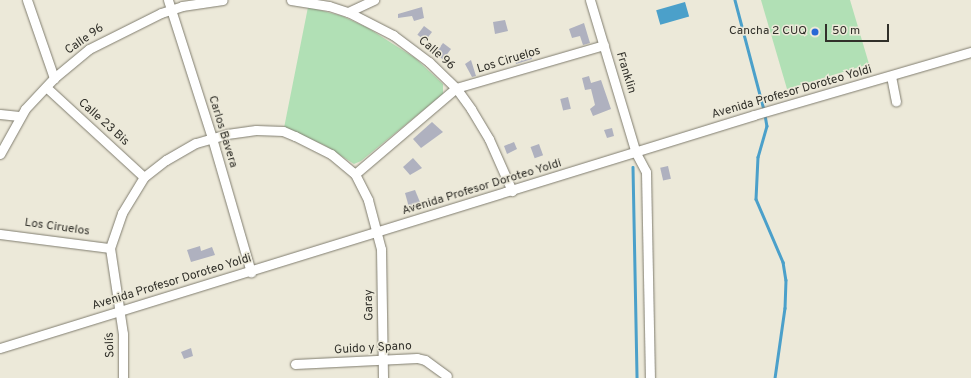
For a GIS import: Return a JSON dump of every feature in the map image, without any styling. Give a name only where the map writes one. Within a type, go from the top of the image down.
[{"type":"street","points":[[27,0],[54,78]]},
{"type":"street","name":"Calle 96","points":[[0,154],[19,116],[54,78],[107,38],[169,5],[222,0]]},
{"type":"street","name":"Calle 96","points":[[291,0],[308,1],[348,12],[399,39],[429,62],[456,88],[489,139],[512,191]]},
{"type":"street","points":[[348,12],[374,0]]},
{"type":"street","name":"Franklin","points":[[590,0],[636,153],[646,172],[650,378]]},
{"type":"street","name":"Carlos Bavera","points":[[169,5],[212,138],[251,272]]},
{"type":"street","name":"Los Ciruelos","points":[[355,174],[456,88],[604,45]]},
{"type":"street","name":"Avenida Profesor Doroteo Yoldi","points":[[0,348],[251,272],[754,115],[971,52]]},
{"type":"street","points":[[891,76],[896,102]]},
{"type":"street","name":"Calle 23 Bis","points":[[46,87],[144,177]]},
{"type":"street","points":[[0,114],[19,116]]},
{"type":"street","points":[[110,248],[122,212],[144,177],[181,150],[212,138],[256,130],[283,131],[330,154],[355,174]]},
{"type":"street","name":"Garay","points":[[355,174],[368,200],[378,232],[383,378]]},
{"type":"street","name":"Los Ciruelos","points":[[0,234],[110,248]]},
{"type":"street","name":"Solís","points":[[110,248],[123,334],[123,378]]},
{"type":"street","name":"Guido y Spano","points":[[295,364],[383,361],[417,358],[425,360],[447,376]]},
{"type":"green space","name":"Cancha 2 CUQ","points":[[761,0],[850,0],[869,64],[787,89]]},
{"type":"green space","points":[[308,7],[342,16],[368,28],[415,58],[443,84],[443,94],[361,161],[354,164],[324,145],[284,128]]},
{"type":"water","points":[[685,2],[689,16],[660,25],[656,10]]},
{"type":"building","points":[[422,7],[424,18],[414,21],[412,16],[398,18],[398,14]]},
{"type":"building","points":[[505,20],[508,31],[495,34],[493,22]]},
{"type":"building","points":[[584,23],[590,43],[583,45],[580,36],[572,38],[569,29]]},
{"type":"building","points":[[424,26],[432,32],[425,41],[417,35]]},
{"type":"building","points":[[443,43],[451,49],[443,59],[435,53]]},
{"type":"building","points":[[531,49],[532,59],[516,64],[514,56],[522,54],[522,51]]},
{"type":"building","points":[[471,60],[476,76],[472,77],[465,64]]},
{"type":"building","points":[[589,76],[591,83],[601,80],[611,109],[593,116],[590,109],[595,105],[591,89],[585,90],[582,78]]},
{"type":"building","points":[[568,97],[571,109],[563,111],[560,99]]},
{"type":"building","points":[[432,122],[443,132],[421,148],[413,139]]},
{"type":"building","points":[[612,128],[614,136],[607,138],[604,130]]},
{"type":"building","points":[[514,142],[517,149],[507,154],[504,146]]},
{"type":"building","points":[[539,144],[543,155],[535,158],[531,147]]},
{"type":"building","points":[[413,158],[422,168],[410,175],[403,167]]},
{"type":"building","points":[[668,166],[671,179],[663,180],[660,168]]},
{"type":"building","points":[[415,190],[422,207],[410,211],[405,193]]},
{"type":"building","points":[[200,246],[201,251],[212,247],[215,255],[191,262],[187,250]]},
{"type":"building","points":[[191,348],[193,356],[184,359],[181,352]]},
{"type":"waterway","points":[[735,0],[764,110]]},
{"type":"waterway","points":[[765,115],[767,126],[758,157],[756,199],[783,262],[786,280],[785,308],[775,378]]},
{"type":"waterway","points":[[633,167],[637,378]]},
{"type":"place","name":"Cancha 2 CUQ","points":[[815,32]]}]
